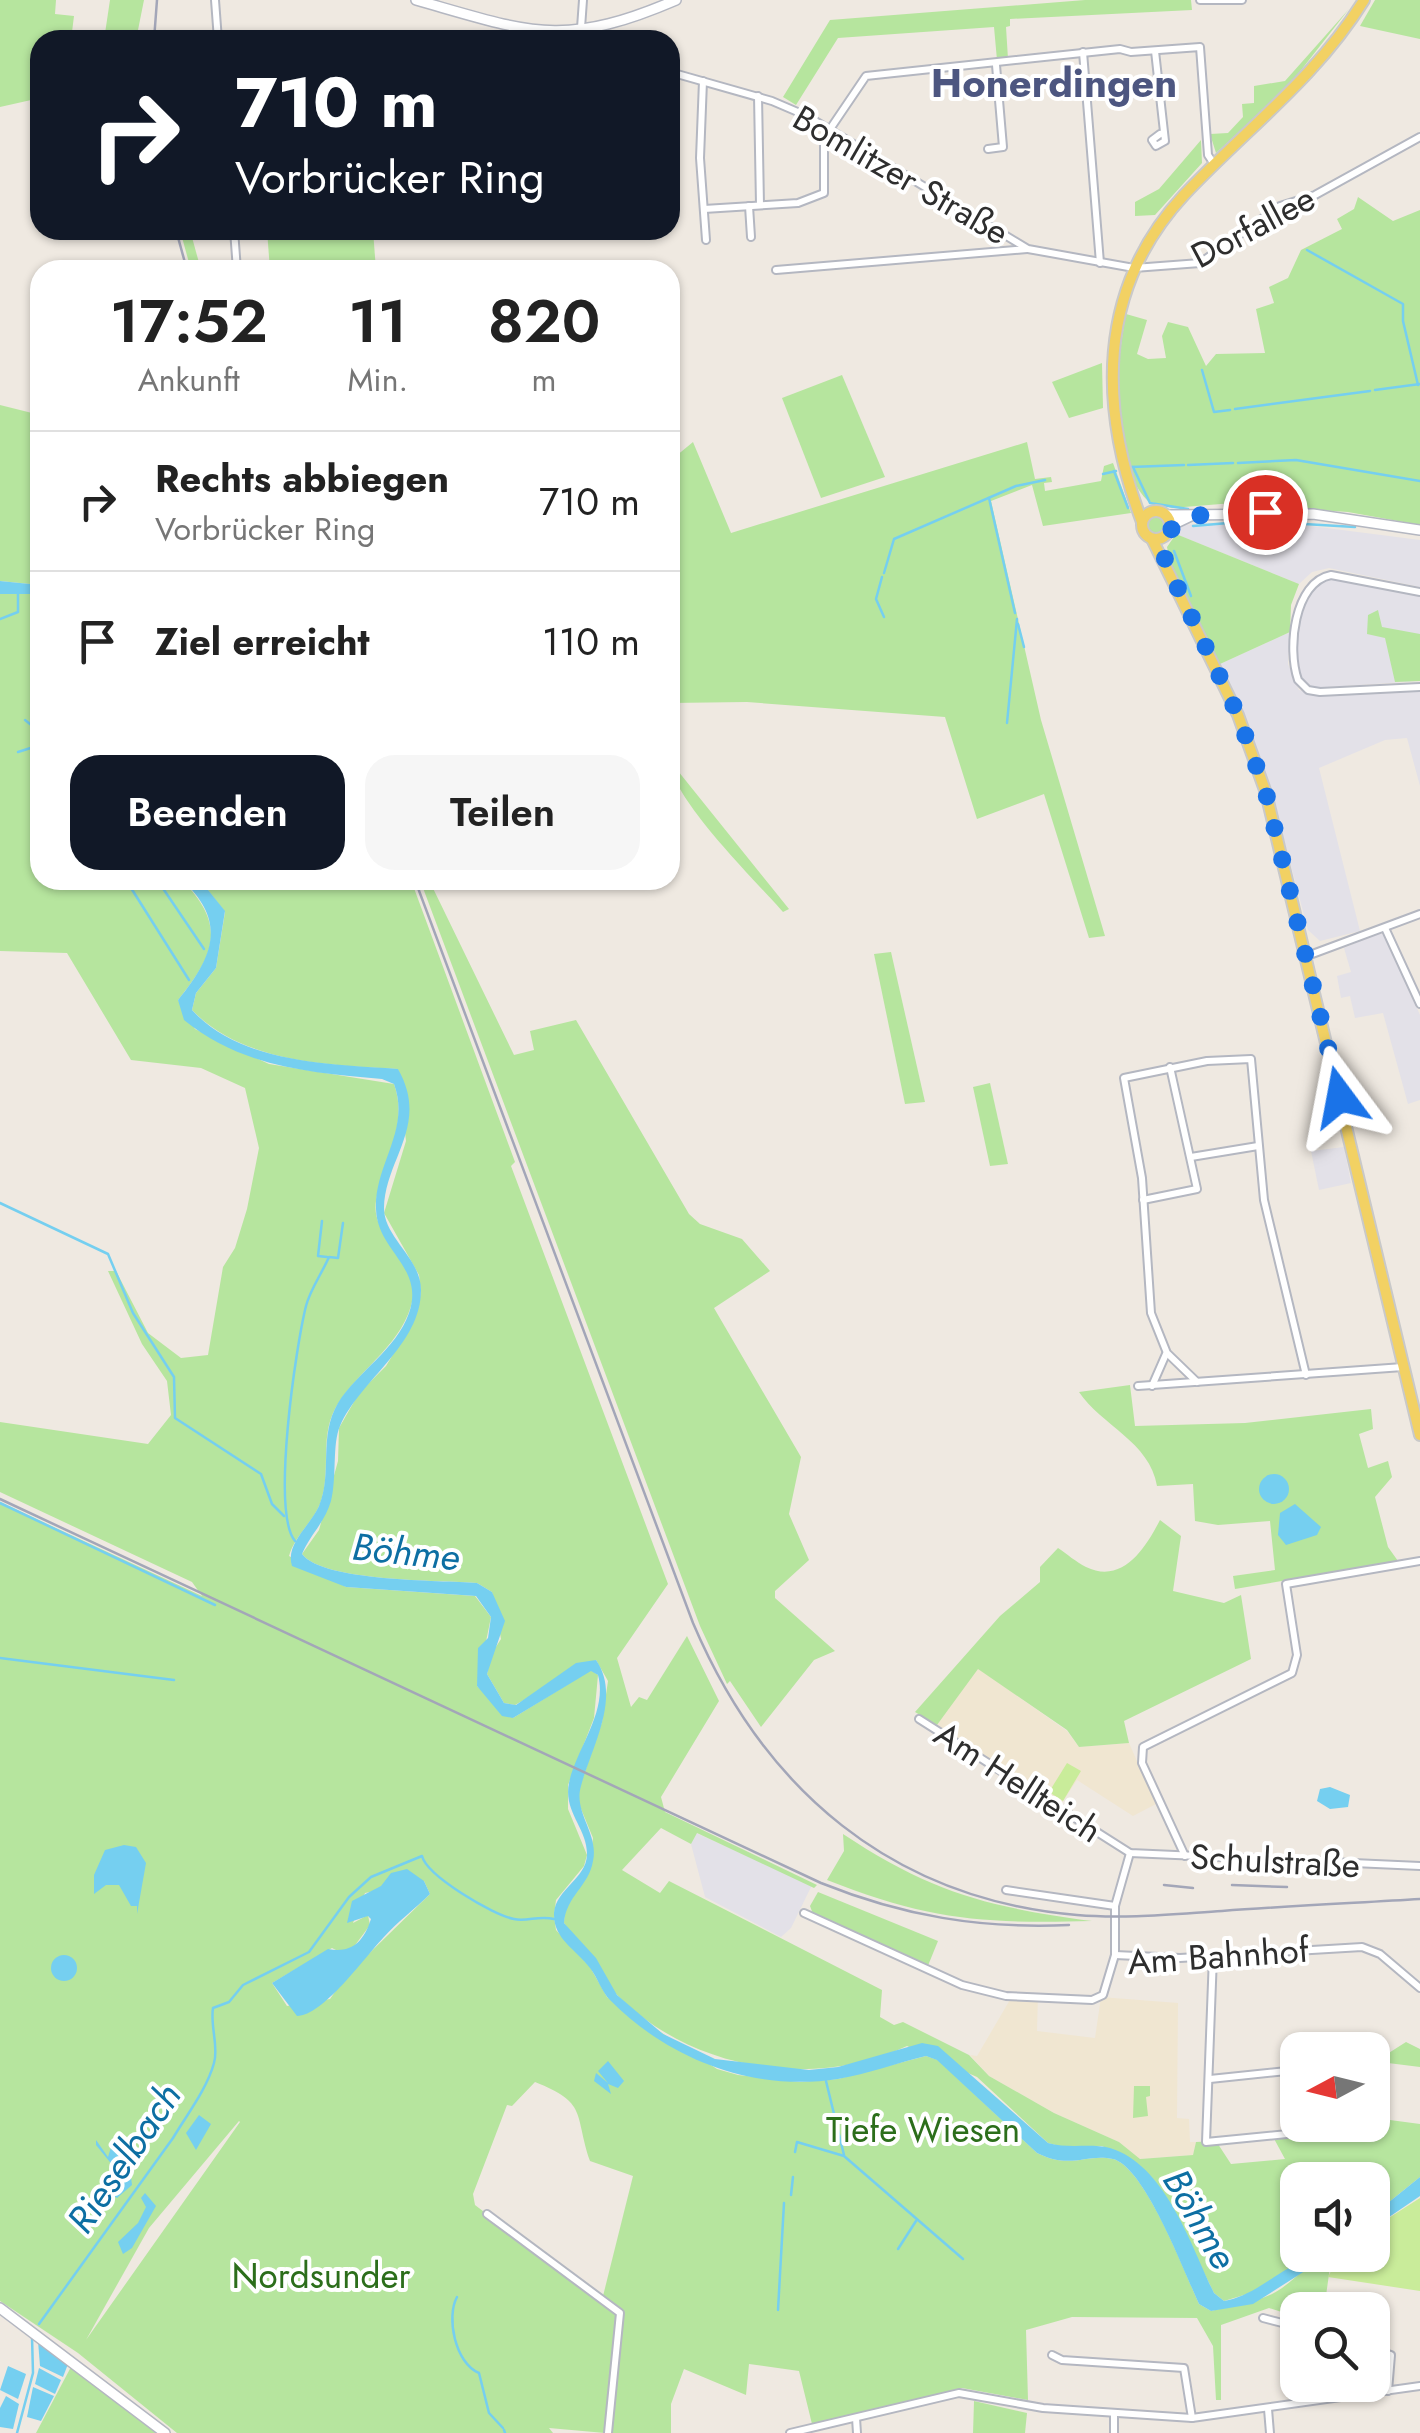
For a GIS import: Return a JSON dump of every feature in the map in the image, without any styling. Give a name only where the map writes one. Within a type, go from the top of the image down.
[{"type":"main road","points":[[1158,538],[1142,530],[1112,414],[1111,355],[1117,313],[1134,268],[1170,210],[1312,72],[1364,0]]},
{"type":"main road","points":[[1129,483],[1151,512],[1168,520],[1158,538],[1165,561],[1254,755],[1307,956],[1420,1436]]},
{"type":"main road","points":[[1142,522],[1151,512]]},
{"type":"street","points":[[215,0],[217,30]]},
{"type":"street","points":[[416,0],[527,30]]},
{"type":"street","points":[[584,0],[584,30]]},
{"type":"street","points":[[587,30],[676,0]]},
{"type":"street","points":[[1200,2],[1242,0]]},
{"type":"street","points":[[704,209],[798,203],[824,193],[822,145],[828,128],[866,76],[1083,52],[1200,47],[1208,156],[1215,165]]},
{"type":"street","points":[[1154,50],[1160,134]]},
{"type":"street","points":[[1083,52],[1100,262]]},
{"type":"street","points":[[988,149],[1002,148],[996,64]]},
{"type":"street","name":"Bomlitzer Straße","points":[[680,75],[758,96],[828,128],[1028,248],[1134,268]]},
{"type":"street","points":[[703,81],[699,91],[706,240]]},
{"type":"street","points":[[758,96],[760,205]]},
{"type":"street","name":"Dorfallee","points":[[1134,268],[1200,264],[1280,206],[1315,195],[1420,137]]},
{"type":"street","points":[[749,206],[751,237]]},
{"type":"street","points":[[776,270],[1018,253],[1028,248]]},
{"type":"street","points":[[1168,520],[1192,516],[1313,514],[1420,530]]},
{"type":"street","points":[[1420,592],[1347,577],[1318,578],[1300,600],[1294,666],[1298,680],[1314,692],[1420,687]]},
{"type":"street","points":[[1307,956],[1420,914]]},
{"type":"street","points":[[1386,928],[1420,1004]]},
{"type":"street","points":[[1196,1382],[1167,1353],[1147,1292],[1143,1200],[1124,1078],[1170,1067],[1251,1059],[1258,1146],[1274,1256],[1306,1375]]},
{"type":"street","points":[[1143,1200],[1196,1189],[1170,1067]]},
{"type":"street","points":[[1191,1157],[1258,1146]]},
{"type":"street","points":[[1152,1386],[1167,1353]]},
{"type":"street","points":[[1138,1386],[1403,1367]]},
{"type":"street","points":[[1184,1856],[1142,1763],[1144,1747],[1292,1673],[1297,1655],[1286,1584],[1420,1561]]},
{"type":"street","name":"Am Hellteich","points":[[919,1719],[1130,1853],[1115,1906],[1115,1955]]},
{"type":"street","name":"Schulstraße","points":[[1130,1853],[1420,1866]]},
{"type":"street","points":[[1006,1890],[1115,1906]]},
{"type":"street","name":"Am Bahnhof","points":[[804,1913],[945,1978],[1006,1996],[1099,1998],[1115,1955],[1214,1956],[1362,1946],[1380,1954],[1420,1988]]},
{"type":"street","points":[[1214,1956],[1206,2142],[1280,2135]]},
{"type":"street","points":[[1210,2079],[1280,2072]]},
{"type":"street","points":[[488,2214],[620,2313],[608,2433]]},
{"type":"street","points":[[0,2308],[165,2433]]},
{"type":"street","points":[[1263,2318],[1280,2323]]},
{"type":"street","points":[[1052,2355],[1062,2360],[1184,2368],[1192,2418]]},
{"type":"street","points":[[1390,2391],[1420,2386]]},
{"type":"street","points":[[790,2433],[958,2393],[1043,2408],[1192,2418],[1315,2402]]},
{"type":"street","points":[[1268,2409],[1270,2433]]},
{"type":"street","points":[[1114,2413],[1114,2433]]},
{"type":"street","points":[[856,2418],[857,2433]]},
{"type":"shaded area","points":[[1264,520],[1420,540],[1420,587],[1329,568],[1312,572],[1299,584],[1176,534],[1183,525]]},
{"type":"shaded area","points":[[1331,576],[1420,594],[1420,681],[1315,688],[1304,682],[1296,662],[1300,607],[1307,588]]},
{"type":"shaded area","points":[[1290,632],[1288,664],[1299,690],[1327,696],[1420,690],[1420,786],[1407,738],[1385,740],[1319,768],[1360,931],[1320,941],[1308,930],[1270,787],[1220,664]]},
{"type":"shaded area","points":[[1379,933],[1384,935],[1420,1015],[1420,1100],[1408,1104],[1383,1013],[1355,1018],[1350,996],[1341,998],[1337,976],[1351,972],[1344,948]]},
{"type":"shaded area","points":[[1344,1147],[1351,1183],[1319,1190],[1311,1151]]},
{"type":"shaded area","points":[[978,1668],[1067,1731],[1079,1747],[1129,1743],[1156,1804],[1133,1816],[1077,1780],[1060,1806],[937,1725]]},
{"type":"shaded area","points":[[696,1833],[812,1885],[791,1928],[781,1937],[705,1897],[691,1844]]},
{"type":"shaded area","points":[[1014,1993],[1038,1994],[1037,2031],[1095,2038],[1101,1997],[1178,2003],[1177,2118],[1189,2119],[1190,2142],[1196,2142],[1193,2155],[1139,2159],[1119,2142],[1054,2113],[989,2076],[970,2055],[977,2056]]},
{"type":"green space","points":[[0,0],[56,0],[55,14],[74,16],[72,30],[30,30],[30,100],[0,107]]},
{"type":"green space","points":[[110,0],[144,0],[138,30],[106,30]]},
{"type":"green space","points":[[1085,0],[1191,0],[1192,10],[1010,19],[1010,26],[1006,27],[1008,59],[997,60],[994,27],[838,38],[796,105],[783,97],[830,20]]},
{"type":"green space","points":[[1375,0],[1420,0],[1420,39],[1360,26]]},
{"type":"green space","points":[[1349,9],[1287,88],[1216,153],[1210,134],[1228,133],[1243,117],[1242,104],[1254,103],[1254,86],[1285,81]]},
{"type":"green space","points":[[1201,140],[1202,163],[1155,215],[1135,216],[1135,202],[1159,189]]},
{"type":"green space","points":[[1358,197],[1393,221],[1420,210],[1420,525],[1348,512],[1262,506],[1261,502],[1234,508],[1233,503],[1172,508],[1148,501],[1135,483],[1120,437],[1119,359],[1126,314],[1147,320],[1137,354],[1148,359],[1166,358],[1162,336],[1168,322],[1188,327],[1206,366],[1216,354],[1265,353],[1256,309],[1274,303],[1269,287],[1288,278],[1301,250],[1342,229],[1337,219],[1354,209]]},
{"type":"green space","points":[[183,240],[193,240],[198,260],[188,260]]},
{"type":"green space","points":[[268,240],[374,240],[375,260],[269,260]]},
{"type":"green space","points":[[1102,363],[1103,408],[1069,418],[1052,382]]},
{"type":"green space","points":[[842,375],[885,477],[821,498],[782,398]]},
{"type":"green space","points":[[0,405],[30,412],[30,584],[0,581]]},
{"type":"green space","points":[[693,442],[731,533],[1027,442],[1035,479],[1051,477],[1052,482],[1044,483],[1045,491],[1101,481],[1104,466],[1113,463],[1131,513],[1043,526],[1032,485],[991,501],[1041,720],[1105,936],[1089,938],[1044,794],[977,819],[945,717],[747,702],[680,703],[680,453]]},
{"type":"green space","points":[[1156,514],[1164,517],[1164,533],[1156,536],[1148,533],[1145,525],[1148,517]]},
{"type":"green space","points":[[1176,534],[1299,584],[1291,605],[1290,632],[1220,664],[1170,563],[1167,547]]},
{"type":"green space","points":[[0,594],[30,594],[30,890],[191,890],[206,912],[211,940],[201,968],[178,1000],[195,1029],[269,1064],[394,1084],[397,1129],[379,1186],[376,1214],[409,1272],[413,1298],[392,1341],[332,1414],[324,1491],[289,1556],[346,1587],[475,1596],[491,1617],[477,1686],[513,1718],[591,1670],[598,1675],[594,1718],[568,1785],[568,1809],[587,1855],[584,1866],[556,1900],[554,1916],[556,1930],[590,1967],[607,1997],[717,2069],[738,2075],[800,2082],[838,2079],[926,2056],[938,2060],[1037,2153],[1069,2161],[1113,2159],[1125,2166],[1151,2200],[1199,2304],[1211,2311],[1265,2297],[1302,2272],[1329,2272],[1327,2292],[1280,2292],[1280,2312],[1269,2308],[1221,2325],[1221,2400],[1216,2400],[1213,2346],[1197,2318],[1072,2317],[1026,2330],[1028,2400],[962,2388],[812,2424],[799,2371],[749,2364],[746,2395],[684,2369],[671,2404],[671,2433],[611,2433],[623,2313],[603,2296],[633,2176],[590,2161],[576,2111],[564,2096],[535,2082],[512,2106],[507,2105],[473,2194],[475,2205],[617,2314],[605,2433],[549,2428],[553,2433],[177,2433],[78,2353],[0,2301],[0,1502],[202,1596],[192,1582],[0,1492],[0,1422],[148,1444],[171,1415],[167,1381],[142,1344],[108,1271],[116,1271],[148,1333],[181,1358],[208,1355],[223,1267],[235,1248],[247,1209],[259,1148],[245,1088],[201,1068],[131,1060],[67,953],[0,951]],"holes":[[[424,1881],[430,1894],[346,1976],[330,1999],[287,2006],[272,1983],[332,1948],[342,1953],[353,1948],[370,1925],[368,1915],[353,1923],[365,1893]],[[239,2121],[240,2122],[86,2340],[149,2228]]]},
{"type":"green space","points":[[1378,610],[1382,627],[1420,634],[1420,681],[1395,682],[1385,638],[1367,634],[1368,615]]},
{"type":"green space","points":[[680,773],[789,909],[783,912],[684,796]]},
{"type":"green space","points":[[208,890],[415,890],[515,1162],[511,1166],[668,1584],[617,1658],[631,1707],[639,1697],[647,1700],[687,1636],[719,1701],[661,1797],[665,1812],[817,1885],[814,1888],[697,1833],[691,1844],[661,1828],[622,1870],[660,1893],[669,1881],[882,1990],[880,2017],[894,2025],[903,2022],[969,2055],[989,2076],[1054,2113],[1119,2142],[1140,2159],[1193,2155],[1196,2142],[1216,2141],[1231,2164],[1285,2159],[1272,2135],[1280,2134],[1280,2142],[1390,2142],[1390,2120],[1420,2124],[1420,2177],[1390,2201],[1390,2162],[1280,2162],[1280,2272],[1285,2272],[1254,2292],[1224,2301],[1214,2293],[1172,2209],[1132,2160],[1102,2146],[1067,2148],[1048,2143],[977,2077],[907,2046],[871,2060],[833,2067],[794,2069],[756,2065],[682,2042],[619,1997],[564,1923],[565,1904],[588,1874],[593,1838],[579,1804],[579,1789],[602,1722],[608,1681],[596,1660],[515,1705],[504,1703],[487,1674],[492,1653],[501,1639],[492,1592],[477,1583],[357,1575],[314,1563],[302,1554],[319,1530],[338,1461],[339,1428],[359,1393],[386,1366],[414,1320],[421,1293],[419,1275],[384,1213],[406,1141],[398,1069],[316,1063],[261,1051],[236,1041],[192,1010],[196,993],[216,968],[225,912]]},
{"type":"green space","points":[[424,890],[434,890],[514,1055],[534,1050],[530,1031],[576,1020],[689,1214],[700,1224],[742,1239],[770,1271],[714,1308],[801,1457],[789,1514],[809,1560],[775,1591],[775,1598],[835,1651],[814,1660],[761,1727],[730,1681],[727,1684],[700,1626]]},
{"type":"green space","points":[[891,952],[925,1102],[905,1104],[874,954]]},
{"type":"green space","points":[[990,1083],[1008,1164],[990,1166],[973,1087]]},
{"type":"green space","points":[[1130,1385],[1135,1426],[1245,1423],[1371,1409],[1373,1429],[1359,1434],[1368,1468],[1388,1461],[1392,1477],[1375,1497],[1388,1547],[1398,1561],[1235,1589],[1233,1576],[1275,1570],[1270,1521],[1218,1525],[1195,1521],[1193,1484],[1157,1486],[1145,1457],[1079,1392]]},
{"type":"green space","points":[[1160,1520],[1181,1536],[1173,1591],[1224,1603],[1241,1595],[1251,1659],[1124,1721],[1129,1743],[1079,1747],[1067,1730],[978,1669],[937,1725],[915,1712],[1000,1616],[1040,1582],[1040,1567],[1058,1548],[1086,1567],[1111,1571],[1132,1560]]},
{"type":"green space","points":[[1067,1763],[1081,1771],[1063,1801],[1049,1792]]},
{"type":"green space","points":[[843,1834],[933,1884],[991,1903],[1092,1921],[957,1917],[863,1893],[827,1880],[844,1851]]},
{"type":"green space","points":[[818,1892],[938,1941],[927,1968],[813,1914],[810,1906]]},
{"type":"green space","points":[[1406,2042],[1420,2049],[1420,2067],[1390,2063],[1390,2052]]},
{"type":"green space","points":[[1134,2086],[1150,2086],[1150,2096],[1146,2097],[1148,2116],[1133,2118]]},
{"type":"green space","points":[[1420,2198],[1420,2291],[1328,2277],[1330,2272],[1390,2272],[1390,2217]]},
{"type":"green space","points":[[72,2365],[156,2433],[36,2433]]},
{"type":"green space","points":[[974,2401],[1027,2413],[1025,2433],[973,2433]]},
{"type":"water","points":[[0,581],[30,584],[30,594],[0,594]]},
{"type":"water","points":[[191,890],[208,890],[225,911],[216,968],[196,993],[192,1010],[212,1028],[235,1041],[288,1058],[398,1069],[407,1089],[408,1125],[386,1190],[384,1208],[390,1229],[419,1279],[418,1310],[401,1345],[340,1426],[331,1501],[302,1554],[314,1563],[357,1575],[477,1583],[492,1592],[505,1621],[487,1674],[504,1703],[516,1705],[576,1663],[596,1660],[603,1674],[605,1706],[579,1796],[593,1842],[593,1861],[569,1905],[564,1923],[596,1958],[617,1995],[663,2034],[715,2059],[809,2070],[838,2067],[922,2043],[938,2046],[1048,2143],[1110,2148],[1147,2171],[1174,2209],[1214,2293],[1224,2301],[1252,2291],[1283,2272],[1303,2272],[1253,2304],[1211,2311],[1199,2304],[1151,2200],[1125,2166],[1113,2159],[1069,2161],[1037,2153],[937,2060],[926,2056],[849,2077],[807,2082],[745,2076],[686,2055],[633,2021],[607,1996],[590,1968],[561,1937],[554,1913],[560,1897],[582,1871],[587,1855],[568,1793],[599,1703],[598,1675],[591,1671],[513,1718],[502,1716],[477,1686],[478,1648],[488,1638],[491,1617],[476,1596],[346,1587],[292,1566],[292,1550],[323,1493],[329,1429],[338,1403],[395,1338],[409,1313],[411,1283],[378,1224],[376,1209],[380,1177],[395,1132],[398,1101],[394,1084],[382,1079],[304,1070],[253,1058],[206,1036],[184,1020],[178,1000],[200,969],[210,940],[206,910]]},
{"type":"water","points":[[1274,1474],[1285,1478],[1289,1489],[1285,1500],[1274,1504],[1263,1500],[1259,1489],[1263,1478]]},
{"type":"water","points":[[1295,1504],[1321,1527],[1317,1535],[1286,1545],[1278,1535],[1280,1513]]},
{"type":"water","points":[[1330,1787],[1350,1795],[1348,1807],[1330,1809],[1317,1801],[1320,1789]]},
{"type":"water","points":[[124,1845],[136,1847],[146,1863],[137,1914],[137,1906],[131,1906],[119,1885],[106,1885],[94,1894],[94,1875],[105,1850]]},
{"type":"water","points":[[407,1869],[424,1881],[430,1894],[388,1932],[331,1996],[297,2016],[272,1983],[328,1949],[343,1950],[355,1945],[371,1919],[368,1916],[347,1923],[352,1901],[381,1886],[391,1873]]},
{"type":"water","points":[[64,1955],[73,1959],[77,1968],[73,1977],[64,1981],[55,1977],[51,1968],[55,1959]]},
{"type":"water","points":[[608,2061],[624,2081],[618,2088],[608,2084],[611,2094],[594,2081],[596,2073],[608,2083],[598,2071]]},
{"type":"water","points":[[199,2115],[211,2124],[196,2150],[186,2133]]},
{"type":"water","points":[[121,2135],[125,2138],[121,2168],[131,2177],[132,2185],[117,2198],[111,2194],[120,2190],[121,2178],[96,2140],[108,2157],[113,2141]]},
{"type":"water","points":[[1420,2177],[1420,2196],[1390,2216],[1390,2201]]},
{"type":"water","points":[[145,2193],[156,2206],[132,2248],[123,2254],[118,2242],[138,2223],[146,2207],[141,2198]]},
{"type":"water","points":[[38,2341],[68,2364],[63,2377],[40,2366]]},
{"type":"water","points":[[8,2366],[26,2374],[18,2399],[0,2390]]},
{"type":"water","points":[[39,2368],[61,2380],[55,2394],[35,2384]]},
{"type":"water","points":[[33,2387],[54,2396],[41,2421],[27,2417]]},
{"type":"water","points":[[6,2396],[19,2404],[13,2429],[0,2427],[0,2408]]},
{"type":"waterway","points":[[1307,250],[1403,304],[1403,321],[1418,385]]},
{"type":"waterway","points":[[1202,370],[1214,412],[1230,410]]},
{"type":"waterway","points":[[1375,390],[1420,384]]},
{"type":"waterway","points":[[1235,409],[1370,391]]},
{"type":"waterway","points":[[1238,463],[1296,460],[1420,481]]},
{"type":"waterway","points":[[1188,465],[1233,463]]},
{"type":"waterway","points":[[1131,467],[1184,465]]},
{"type":"waterway","points":[[1133,467],[1150,503],[1188,509]]},
{"type":"waterway","points":[[1114,471],[1128,508]]},
{"type":"waterway","points":[[1103,474],[1116,471]]},
{"type":"waterway","points":[[884,573],[894,539],[1016,486],[1045,480]]},
{"type":"waterway","points":[[989,498],[1015,613]]},
{"type":"waterway","points":[[1193,526],[1252,521],[1355,527]]},
{"type":"waterway","points":[[1174,551],[1191,596]]},
{"type":"waterway","points":[[882,577],[876,599],[884,617]]},
{"type":"waterway","points":[[0,619],[18,612],[18,593]]},
{"type":"waterway","points":[[1007,723],[1017,619]]},
{"type":"waterway","points":[[1018,624],[1024,647]]},
{"type":"waterway","points":[[25,720],[30,724]]},
{"type":"waterway","points":[[18,752],[30,748]]},
{"type":"waterway","points":[[132,890],[189,980]]},
{"type":"waterway","points":[[164,890],[204,949]]},
{"type":"waterway","points":[[0,1203],[108,1254],[133,1313],[174,1377],[175,1418],[261,1474],[272,1504],[284,1516]]},
{"type":"waterway","points":[[322,1221],[318,1256],[327,1257]]},
{"type":"waterway","points":[[295,1541],[288,1524],[285,1464],[297,1356],[308,1300],[329,1257],[338,1258],[343,1223]]},
{"type":"waterway","points":[[0,1503],[215,1605]]},
{"type":"waterway","points":[[0,1658],[174,1680]]},
{"type":"waterway","name":"Rieselbach","points":[[39,2324],[173,2138],[201,2092],[215,2057],[213,2008],[229,2002],[243,1985],[309,1952],[349,1897],[371,1877],[422,1856],[448,1884],[491,1910],[519,1920],[554,1919]]},
{"type":"waterway","points":[[826,2081],[844,2155]]},
{"type":"waterway","points":[[795,2152],[797,2142],[844,2156],[963,2259]]},
{"type":"waterway","points":[[791,2195],[793,2177]]},
{"type":"waterway","points":[[778,2310],[784,2203]]},
{"type":"waterway","points":[[898,2249],[916,2221]]},
{"type":"waterway","points":[[457,2297],[452,2316],[455,2339],[464,2360],[479,2373],[489,2413],[503,2428]]},
{"type":"waterway","name":"Rieselbach","points":[[17,2433],[33,2373],[32,2337]]},
{"type":"railway","points":[[155,30],[157,0]]},
{"type":"railway","points":[[179,240],[184,260]]},
{"type":"railway","points":[[419,890],[693,1623],[722,1683],[757,1737],[797,1785],[842,1826],[893,1860],[949,1886],[1010,1905],[1077,1915],[1131,1916],[1420,1899]]},
{"type":"railway","points":[[0,1499],[821,1883],[882,1904],[942,1918],[1004,1925],[1069,1925]]},
{"type":"railway","points":[[1164,1885],[1193,1888]]},
{"type":"railway","points":[[1232,1885],[1287,1887]]},
{"type":"district","name":"Honerdingen","points":[[1054,83]]},
{"type":"route","points":[[1265,512],[1192,516],[1170,526],[1164,537],[1165,561],[1254,755],[1279,838],[1340,1097]]},
{"type":"water label","name":"Böhme","points":[[406,1552]]},
{"type":"water label","name":"Böhme","points":[[1200,2219]]},
{"type":"park label","name":"Tiefe Wiesen","points":[[923,2130]]},
{"type":"park label","name":"Nordsunder","points":[[321,2276]]}]
